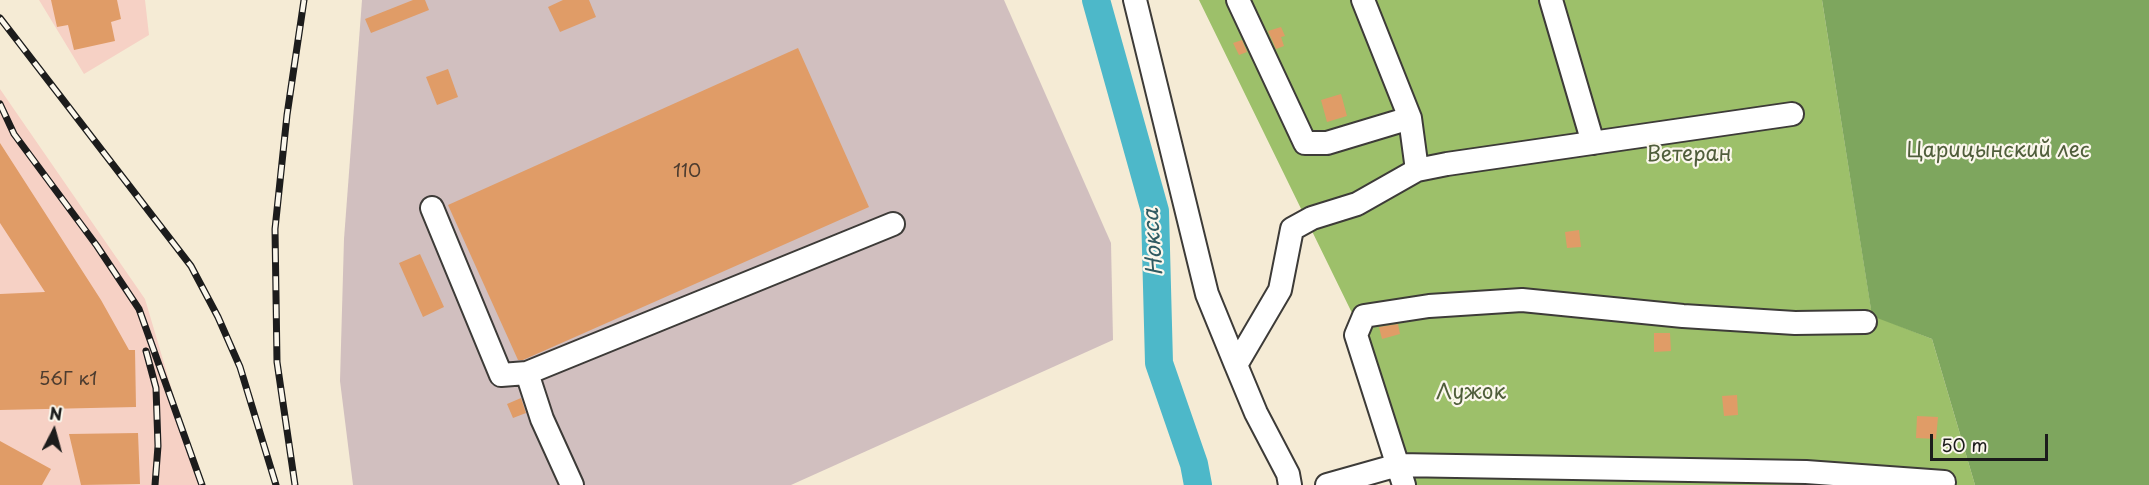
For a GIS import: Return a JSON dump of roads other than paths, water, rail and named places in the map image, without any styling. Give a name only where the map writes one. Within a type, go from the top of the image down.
[{"type":"street","points":[[1135,0],[1207,294],[1256,413],[1288,474],[1290,485]]},
{"type":"street","points":[[1238,0],[1305,143],[1327,143],[1410,118]]},
{"type":"street","points":[[1364,0],[1410,118],[1417,170]]},
{"type":"street","points":[[1551,0],[1593,143]]},
{"type":"street","points":[[1236,365],[1280,290],[1292,229],[1312,218],[1357,204],[1417,170],[1792,114]]},
{"type":"street","points":[[432,208],[501,375],[527,373],[893,224]]},
{"type":"street","points":[[1401,475],[1356,335],[1364,316],[1430,306],[1522,300],[1694,317],[1795,323],[1865,322]]},
{"type":"street","points":[[527,373],[542,419],[572,485]]},
{"type":"street","points":[[1327,485],[1401,475],[1806,472],[1944,482]]},
{"type":"waterway","name":"Нокса","points":[[1096,0],[1155,211],[1159,363],[1194,464],[1198,485]]},
{"type":"railway","points":[[295,485],[277,362],[275,229],[287,115],[304,0]]},
{"type":"railway","points":[[0,18],[191,266],[218,317],[240,367],[276,485]]},
{"type":"railway","points":[[0,104],[14,134],[97,246],[139,309],[202,485]]},
{"type":"railway","points":[[146,351],[156,388],[158,446],[155,485]]},
{"type":"park label","name":"Царицынский лес","points":[[1998,151]]},
{"type":"park label","name":"Ветеран","points":[[1689,155]]},
{"type":"park label","name":"Лужок","points":[[1471,393]]}]
